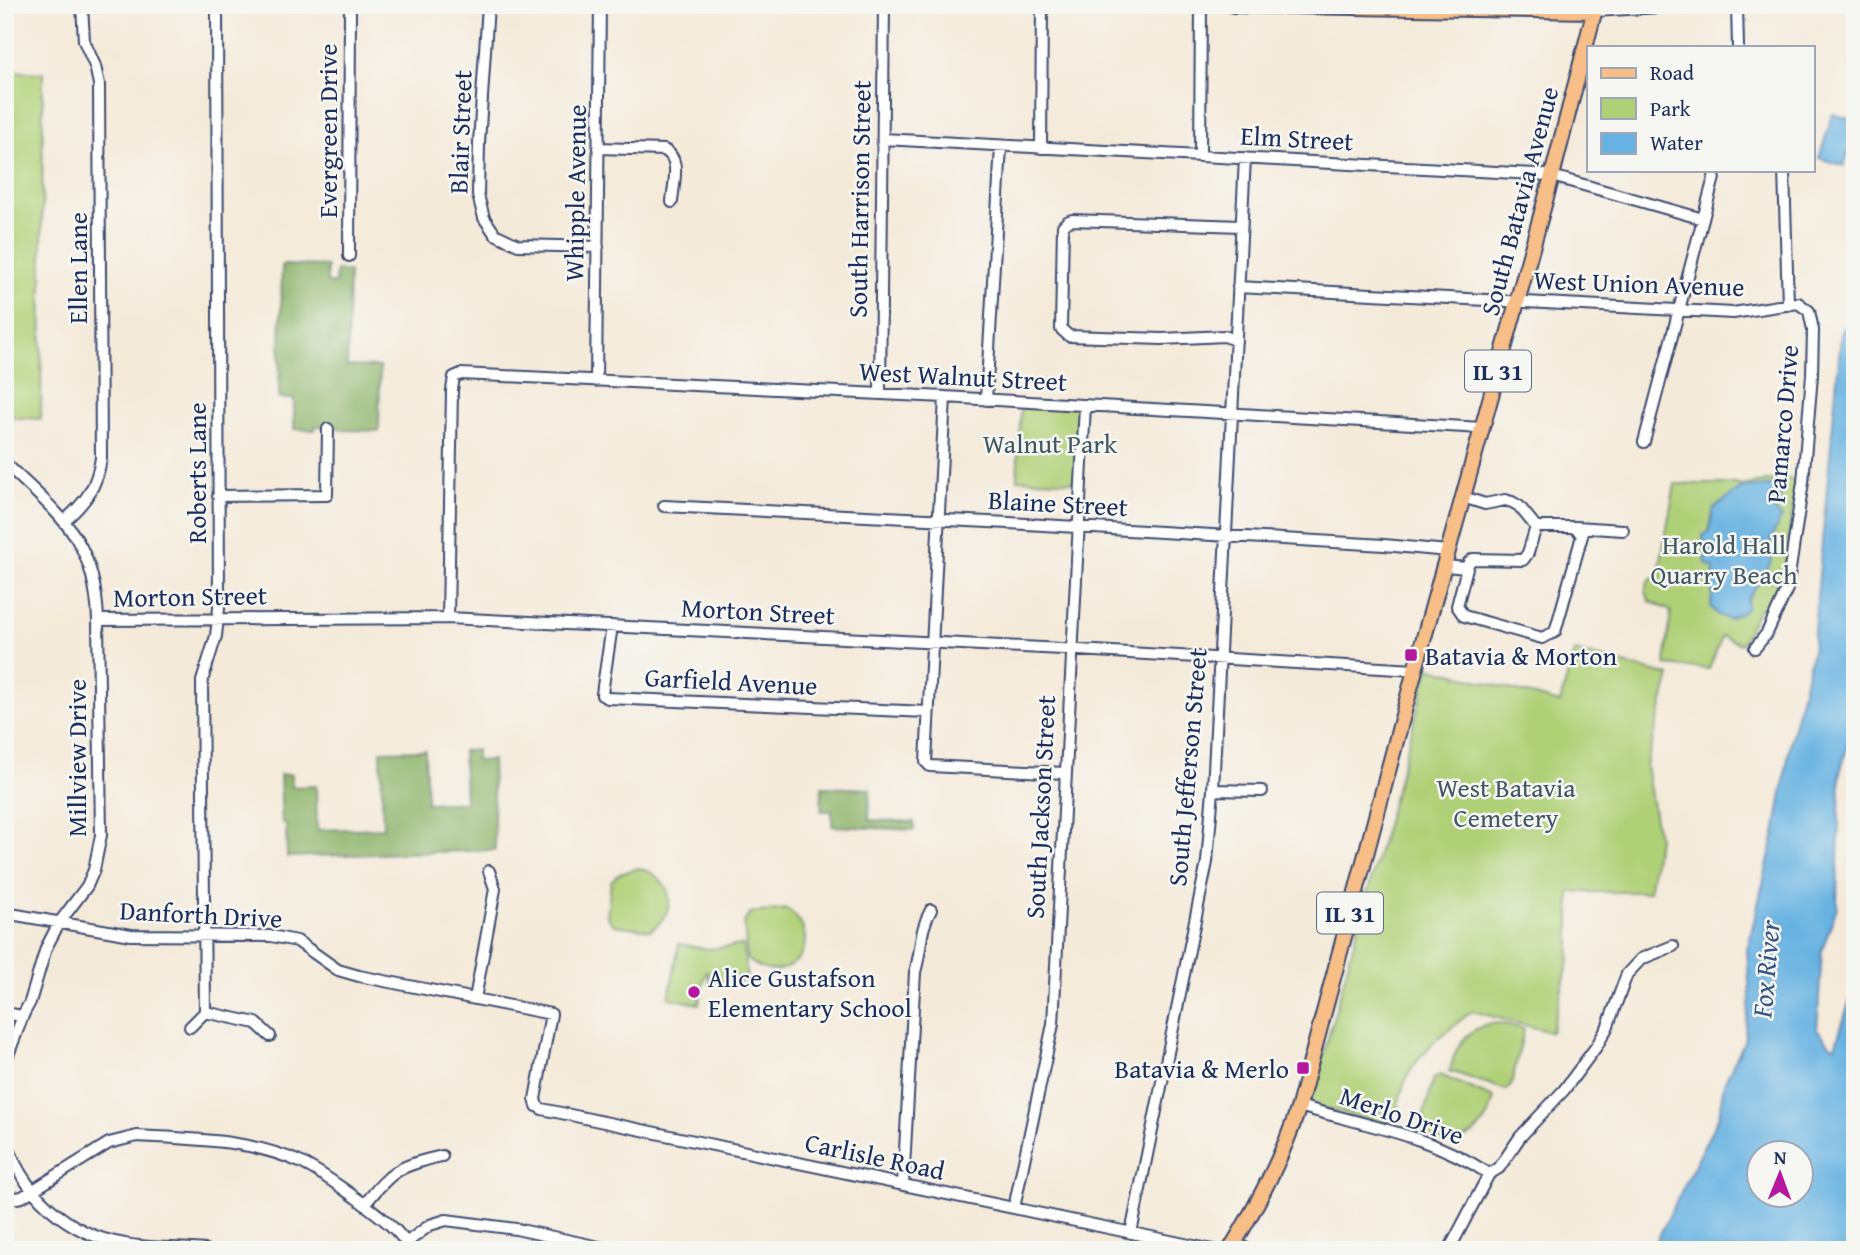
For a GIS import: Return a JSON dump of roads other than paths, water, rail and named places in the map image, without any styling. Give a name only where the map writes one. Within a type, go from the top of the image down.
[{"type":"main road","points":[[1233,5],[1596,8]]},
{"type":"main road","name":"South Batavia Avenue","points":[[1233,1246],[1283,1152],[1299,1106],[1596,8]]},
{"type":"street","name":"Ellen Lane","points":[[64,521],[90,495],[99,472],[100,458],[99,84],[84,41],[82,5]]},
{"type":"street","name":"Roberts Lane","points":[[205,1012],[202,681],[216,636],[218,618],[217,5]]},
{"type":"street","name":"Evergreen Drive","points":[[349,256],[350,5]]},
{"type":"street","name":"Blair Street","points":[[488,5],[478,195],[484,218],[495,234],[518,245],[597,247]]},
{"type":"street","name":"Whipple Avenue","points":[[596,381],[600,5]]},
{"type":"street","name":"South Harrison Street","points":[[880,394],[884,5]]},
{"type":"street","points":[[1041,5],[1041,148]]},
{"type":"street","points":[[1200,156],[1201,5]]},
{"type":"street","points":[[1596,8],[1692,5]]},
{"type":"street","points":[[1737,5],[1738,46]]},
{"type":"street","name":"Elm Street","points":[[883,139],[1552,176],[1703,219]]},
{"type":"street","points":[[986,400],[1001,146]]},
{"type":"street","points":[[598,148],[664,150],[671,153],[675,160],[672,202]]},
{"type":"street","name":"South Jefferson Street","points":[[1130,1233],[1207,862],[1213,790],[1245,158]]},
{"type":"street","points":[[1644,442],[1715,172]]},
{"type":"street","points":[[1784,172],[1788,305]]},
{"type":"street","points":[[1236,341],[1225,336],[1162,339],[1069,336],[1061,329],[1063,226],[1072,220],[1241,226]]},
{"type":"street","name":"West Union Avenue","points":[[1238,287],[1733,313],[1788,305]]},
{"type":"street","name":"Pamarco Drive","points":[[1755,648],[1768,633],[1787,589],[1803,482],[1813,330],[1809,311],[1798,303],[1788,305]]},
{"type":"street","name":"West Walnut Street","points":[[448,618],[452,390],[454,377],[461,374],[945,397],[1482,428]]},
{"type":"street","points":[[945,397],[926,762],[930,766],[1064,773]]},
{"type":"street","name":"South Jackson Street","points":[[1014,1208],[1053,1024],[1085,405]]},
{"type":"street","points":[[219,496],[327,495],[328,429]]},
{"type":"street","name":"Millview Drive","points":[[5,463],[64,521],[80,544],[96,585],[101,835],[99,853],[87,886],[59,923],[46,948],[30,1002],[5,1063]]},
{"type":"street","points":[[1463,497],[1485,503],[1505,500],[1512,502],[1519,506],[1536,527]]},
{"type":"street","name":"Blaine Street","points":[[664,506],[1396,545],[1446,558],[1467,568]]},
{"type":"street","points":[[1536,527],[1623,530]]},
{"type":"street","points":[[1536,527],[1523,560],[1473,559],[1469,562],[1457,606],[1459,612],[1464,616],[1542,638],[1555,632],[1582,536],[1576,527]]},
{"type":"street","name":"Morton Street","points":[[98,620],[448,618],[1071,649],[1415,670]]},
{"type":"street","name":"Garfield Avenue","points":[[612,626],[602,695],[608,698],[928,712]]},
{"type":"street","points":[[1213,790],[1262,791]]},
{"type":"street","points":[[475,999],[495,889],[489,871]]},
{"type":"street","points":[[903,1185],[915,972],[920,957],[923,924],[931,910]]},
{"type":"street","name":"Danforth Drive","points":[[5,913],[131,935],[271,936],[297,941],[338,970],[551,1013],[536,1099]]},
{"type":"street","points":[[1449,1250],[1489,1174],[1499,1168],[1520,1137],[1564,1090],[1596,1046],[1607,1028],[1627,974],[1641,959],[1673,946]]},
{"type":"street","points":[[190,1027],[205,1012],[256,1023],[270,1036]]},
{"type":"street","points":[[5,1013],[22,1016]]},
{"type":"street","name":"Carlisle Road","points":[[536,1099],[537,1106],[542,1110],[1213,1250]]},
{"type":"street","name":"Merlo Drive","points":[[1299,1106],[1392,1130],[1441,1149],[1489,1174]]},
{"type":"street","points":[[5,1135],[12,1156],[33,1191],[67,1222],[106,1245],[205,1250]]},
{"type":"street","points":[[5,1200],[22,1197],[33,1191],[109,1143],[137,1136],[220,1141],[254,1147],[302,1163],[326,1176],[388,1223],[409,1246],[430,1224],[446,1220],[516,1229],[613,1250]]},
{"type":"street","points":[[365,1204],[386,1177],[397,1169],[442,1156]]},
{"type":"street","points":[[1233,1246],[1249,1250]]},
{"type":"water","points":[[1833,114],[1855,121],[1855,133],[1844,166],[1819,158]]},
{"type":"water","name":"Fox River","points":[[1855,322],[1855,725],[1854,723],[1840,773],[1837,907],[1822,950],[1817,1029],[1835,1046],[1855,985],[1855,1250],[1652,1250],[1719,1116],[1724,1083],[1744,1042],[1750,998],[1747,950],[1776,829],[1791,739],[1812,652],[1843,329]]},
{"type":"water","points":[[1780,485],[1784,490],[1775,510],[1782,517],[1771,539],[1772,561],[1747,600],[1747,607],[1743,612],[1728,619],[1718,615],[1711,607],[1714,568],[1706,564],[1703,535],[1709,532],[1714,508],[1742,488]]},
{"type":"place","name":"Batavia & Morton","points":[[1411,655]]},
{"type":"place","name":"Alice Gustafson Elementary School","points":[[694,992]]},
{"type":"place","name":"Batavia & Merlo","points":[[1303,1068]]},
{"type":"park label","name":"Walnut Park","points":[[1050,443]]},
{"type":"park label","name":"Harold Hall Quarry Beach","points":[[1724,559]]},
{"type":"park label","name":"West Batavia Cemetery","points":[[1506,802]]}]
